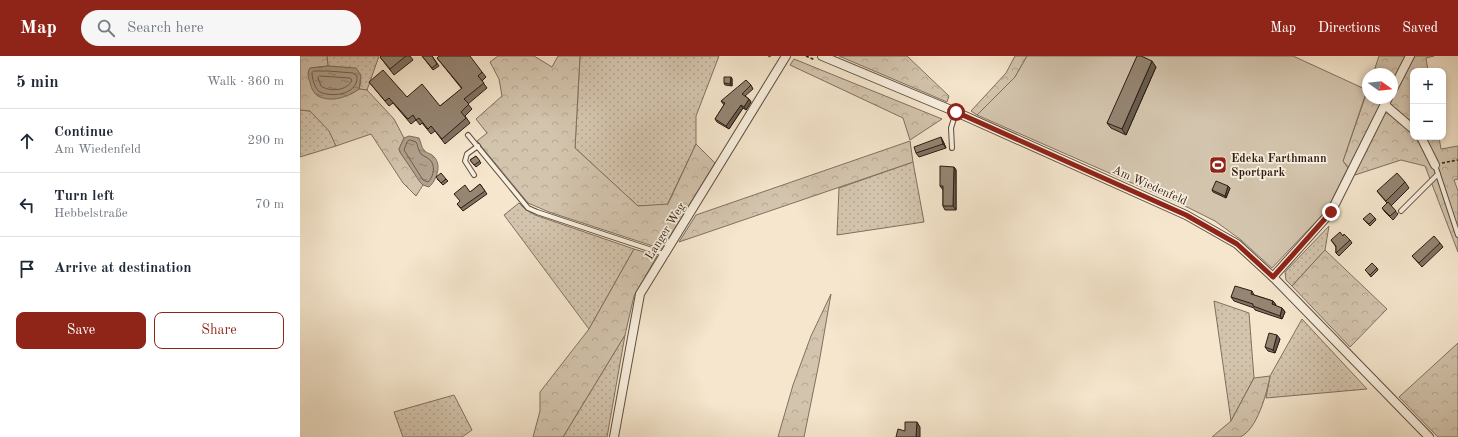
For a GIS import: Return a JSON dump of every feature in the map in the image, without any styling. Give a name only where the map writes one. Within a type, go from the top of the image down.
[{"type":"street","name":"Langer Weg","points":[[614,437],[640,294],[786,56]]},
{"type":"street","points":[[1398,79],[1410,56]]},
{"type":"street","name":"Am Wiedenfeld","points":[[821,59],[956,112],[1186,215],[1237,244],[1429,437]]},
{"type":"street","points":[[1272,279],[1331,212],[1385,104]]},
{"type":"street","points":[[1388,104],[1410,126]]},
{"type":"street","points":[[1422,140],[1435,165]]},
{"type":"lane","points":[[952,148],[951,128],[956,112]]},
{"type":"lane","points":[[468,135],[528,208],[664,254]]},
{"type":"lane","points":[[474,176],[465,161],[467,154],[478,146]]},
{"type":"lane","points":[[1435,165],[1458,235]]},
{"type":"lane","points":[[1400,210],[1438,174]]},
{"type":"path","points":[[806,56],[821,59]]},
{"type":"path","points":[[1435,165],[1458,160]]},
{"type":"green space","points":[[300,56],[327,56],[328,66],[311,68],[308,72],[351,94],[359,89],[367,90],[394,119],[404,138],[399,149],[400,152],[423,185],[416,196],[403,183],[371,134],[336,146],[329,131],[310,111],[300,110]]},
{"type":"green space","points":[[327,56],[379,56],[367,90],[359,89],[361,82],[356,69],[328,66]]},
{"type":"green space","points":[[498,56],[534,56],[552,67],[558,56],[580,56],[575,148],[638,206],[668,204],[696,144],[715,163],[662,249],[549,212],[528,203],[477,141],[487,133],[476,119],[502,96],[499,79],[490,62]]},
{"type":"green space","points":[[580,56],[719,56],[696,116],[696,144],[667,205],[638,206],[575,148]]},
{"type":"green space","points":[[839,56],[907,56],[949,96],[947,102]]},
{"type":"green space","points":[[1015,56],[1027,56],[1015,77],[977,115],[971,111],[1006,73]]},
{"type":"green space","name":"Edeka Farthmann Sportpark","points":[[1027,56],[1293,56],[1362,88],[1362,104],[1343,161],[1348,168],[1327,210],[1272,268],[1241,240],[1215,221],[1189,208],[977,115],[1015,77]]},
{"type":"green space","points":[[1379,56],[1434,56],[1426,58],[1428,68],[1410,68],[1410,140],[1440,140],[1441,149],[1458,146],[1458,179],[1454,180],[1458,191],[1458,252],[1425,166],[1401,160],[1355,175],[1343,161],[1363,104],[1398,104],[1398,68],[1375,68]]},
{"type":"green space","points":[[794,59],[942,119],[910,140],[903,118],[790,65]]},
{"type":"green space","points":[[300,110],[310,111],[330,131],[336,146],[300,157]]},
{"type":"green space","points":[[910,141],[913,162],[679,242],[696,215]]},
{"type":"green space","points":[[913,162],[924,222],[837,235],[839,188]]},
{"type":"green space","points":[[519,203],[535,215],[634,249],[589,329],[504,215]]},
{"type":"green space","points":[[1329,226],[1325,250],[1292,286],[1286,280],[1285,272]]},
{"type":"green space","points":[[634,249],[657,256],[634,296],[625,335],[563,437],[533,437],[540,411],[540,392],[589,329]]},
{"type":"green space","points":[[1325,250],[1387,309],[1350,347],[1292,286]]},
{"type":"green space","points":[[831,294],[804,437],[778,437],[793,385],[811,336]]},
{"type":"green space","points":[[1214,301],[1249,313],[1254,378],[1231,421]]},
{"type":"green space","points":[[1302,319],[1367,389],[1266,398],[1270,376]]},
{"type":"green space","points":[[625,335],[607,437],[563,437]]},
{"type":"green space","points":[[1458,343],[1458,437],[1438,437],[1399,397]]},
{"type":"green space","points":[[1270,376],[1260,410],[1256,419],[1246,433],[1240,437],[1212,437],[1231,421],[1254,378]]},
{"type":"green space","points":[[454,395],[472,430],[462,437],[403,437],[394,412]]},
{"type":"water","points":[[328,66],[356,68],[361,75],[359,89],[345,97],[334,99],[323,98],[316,95],[312,90],[308,73],[309,70],[310,68]]},
{"type":"water","points":[[409,136],[419,138],[423,149],[432,155],[437,162],[438,171],[429,187],[420,182],[400,152],[399,149],[404,138]]},
{"type":"building","points":[[406,56],[390,69],[380,57]]},
{"type":"building","points":[[422,56],[432,56],[437,64],[432,68]]},
{"type":"building","points":[[439,56],[470,56],[482,72],[478,76],[484,83],[464,99],[469,104],[461,112],[466,118],[442,139],[431,126],[428,129],[419,118],[416,120],[413,115],[408,119],[389,98],[385,101],[369,82],[383,70],[407,97],[422,84],[440,106],[462,88],[437,58]]},
{"type":"building","points":[[1137,56],[1141,56],[1152,61],[1122,129],[1107,123]]},
{"type":"building","points":[[724,77],[731,77],[730,84],[724,83]]},
{"type":"building","points":[[746,80],[751,85],[742,94],[749,99],[744,107],[741,105],[726,126],[715,119],[725,103],[721,101]]},
{"type":"building","points":[[941,137],[943,144],[916,153],[914,147]]},
{"type":"building","points":[[476,156],[480,161],[474,165],[470,160]]},
{"type":"building","points":[[940,166],[954,167],[953,206],[943,206],[943,186],[940,186]]},
{"type":"building","points":[[441,173],[446,179],[441,183],[436,177]]},
{"type":"building","points":[[1397,173],[1405,182],[1386,201],[1377,191]]},
{"type":"building","points":[[1216,181],[1228,186],[1225,196],[1212,190]]},
{"type":"building","points":[[480,184],[485,191],[461,208],[457,204],[460,201],[454,194],[465,185],[470,192]]},
{"type":"building","points":[[1388,202],[1396,211],[1390,216],[1382,208]]},
{"type":"building","points":[[1370,213],[1375,218],[1369,224],[1363,219]]},
{"type":"building","points":[[1340,232],[1343,236],[1344,234],[1350,240],[1336,253],[1336,246],[1331,240]]},
{"type":"building","points":[[1434,236],[1440,243],[1419,263],[1412,256]]},
{"type":"building","points":[[1372,263],[1377,268],[1370,275],[1365,270]]},
{"type":"building","points":[[1235,286],[1252,291],[1251,294],[1273,301],[1272,304],[1282,308],[1280,316],[1253,306],[1253,304],[1231,297]]},
{"type":"building","points":[[1269,333],[1277,335],[1273,350],[1265,347]]},
{"type":"building","points":[[905,422],[917,422],[916,437],[896,437],[898,429],[905,431]]},
{"type":"place","name":"Edeka Farthmann Sportpark","points":[[1218,165]]},
{"type":"route","points":[[956,112],[1186,215],[1237,244],[1273,277],[1331,212]]}]
